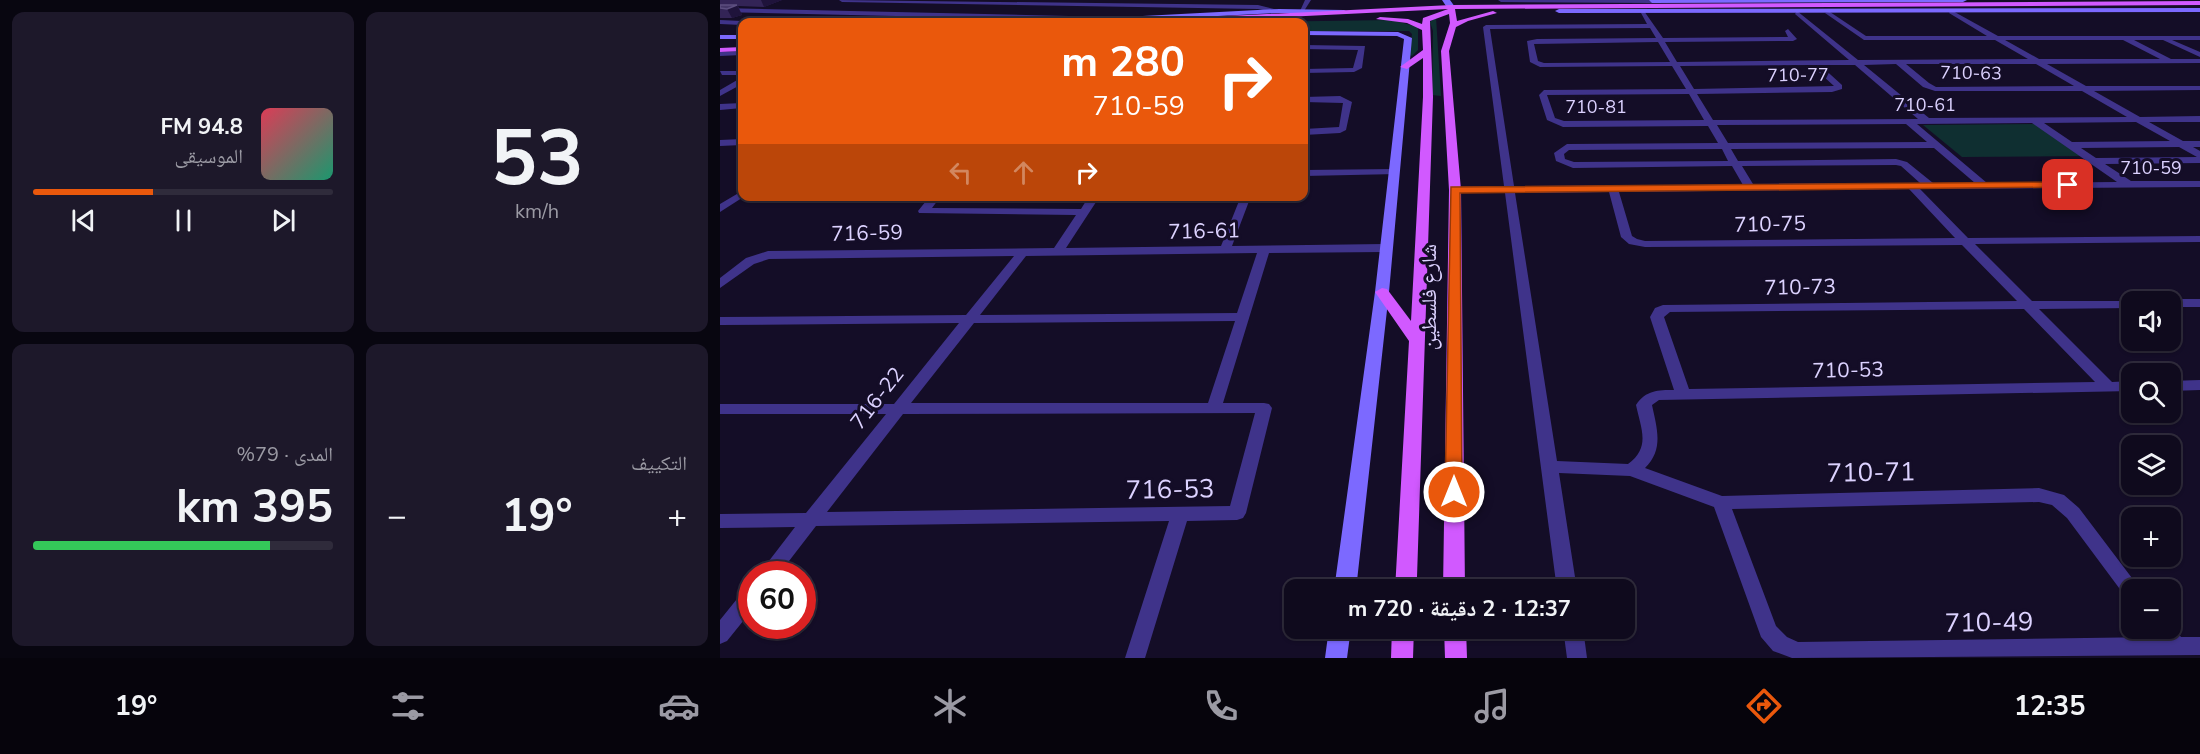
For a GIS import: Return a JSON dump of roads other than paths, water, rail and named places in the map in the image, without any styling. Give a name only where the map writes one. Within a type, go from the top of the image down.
[{"type":"main road","points":[[1476,0],[1518,6]]},
{"type":"main road","points":[[1635,5],[1652,1]]},
{"type":"main road","points":[[1308,18],[1518,6],[1587,5],[2110,2],[2200,6]]},
{"type":"main road","points":[[1427,29],[1426,20],[1446,10],[1587,5]]},
{"type":"main road","points":[[1226,18],[1408,9],[1496,13],[2200,6]]},
{"type":"main road","points":[[1446,10],[1471,18],[1496,13]]},
{"type":"main road","name":"شارع فلسطين","points":[[1446,10],[1444,51],[1446,97],[1455,190],[1450,579]]},
{"type":"main road","points":[[1308,19],[1392,19],[1414,23],[1427,29]]},
{"type":"main road","name":"شارع فلسطين","points":[[1412,579],[1418,341],[1428,97],[1427,29]]},
{"type":"main road","points":[[720,44],[738,43]]},
{"type":"main road","points":[[1404,67],[1428,50]]},
{"type":"main road","points":[[720,52],[738,51]]},
{"type":"main road","points":[[1428,97],[1446,97]]},
{"type":"main road","points":[[1382,292],[1418,341]]},
{"type":"main road","points":[[1402,658],[1403,639]]},
{"type":"main road","points":[[1455,639],[1456,658]]},
{"type":"street","points":[[842,0],[1258,7],[1279,11]]},
{"type":"street","points":[[1302,10],[1308,0]]},
{"type":"street","points":[[1501,0],[1963,0]]},
{"type":"street","points":[[1887,1],[1891,0]]},
{"type":"street","points":[[894,18],[928,1]]},
{"type":"street","points":[[1559,11],[1828,13],[2200,6]]},
{"type":"street","points":[[720,10],[1081,18]]},
{"type":"street","points":[[1145,18],[1302,10],[1345,12]]},
{"type":"street","points":[[1644,12],[1750,188]]},
{"type":"street","points":[[1951,12],[2200,155]]},
{"type":"street","points":[[1797,13],[1928,122]]},
{"type":"street","points":[[1828,13],[1864,38],[2200,38]]},
{"type":"street","points":[[720,22],[738,23]]},
{"type":"street","points":[[1566,579],[1486,27],[1652,26]]},
{"type":"street","points":[[1660,40],[1793,39],[1788,31]]},
{"type":"street","points":[[1308,33],[1404,35],[1408,38],[1384,248],[1382,292],[1346,579]]},
{"type":"street","points":[[720,37],[738,37]]},
{"type":"street","points":[[2124,38],[2170,61]]},
{"type":"street","points":[[2162,38],[2200,55]]},
{"type":"street","name":"710-77","points":[[1660,40],[1537,41],[1530,43],[1534,63],[1538,64],[1812,63],[1839,87],[1838,89],[1691,91]]},
{"type":"street","points":[[1308,47],[1362,48],[1358,68],[1354,70],[1308,71]]},
{"type":"street","name":"710-63","points":[[1898,62],[2200,61]]},
{"type":"street","points":[[1812,63],[1898,62]]},
{"type":"street","name":"710-63","points":[[1898,62],[1926,85],[1935,89],[2200,88]]},
{"type":"street","points":[[722,73],[738,73]]},
{"type":"street","points":[[720,93],[738,83]]},
{"type":"street","name":"710-81","points":[[1691,91],[1550,92],[1543,95],[1551,120],[1555,123],[1711,123]]},
{"type":"street","points":[[1308,99],[1340,99],[1348,102],[1343,128],[1308,132]]},
{"type":"street","points":[[720,107],[738,106]]},
{"type":"street","name":"710-61","points":[[1711,123],[2200,119]]},
{"type":"street","points":[[2036,121],[2130,185]]},
{"type":"street","points":[[1909,122],[1985,186]]},
{"type":"street","points":[[720,143],[738,140]]},
{"type":"street","points":[[2071,145],[2200,144]]},
{"type":"street","points":[[1930,186],[1904,164],[1896,162],[1735,163],[1677,176],[1573,165],[1561,161],[1559,153],[1567,147],[1937,145]]},
{"type":"street","points":[[2095,161],[2200,160]]},
{"type":"street","points":[[1308,173],[1394,172]]},
{"type":"street","name":"710-59","points":[[1455,190],[1613,189],[1677,176],[1750,188],[2200,184]]},
{"type":"street","points":[[1911,186],[2109,387]]},
{"type":"street","name":"710-75","points":[[1613,189],[1627,237],[1633,242],[1645,244],[1966,242]]},
{"type":"street","points":[[720,209],[738,197]]},
{"type":"street","points":[[932,201],[923,211],[1084,212]]},
{"type":"street","points":[[1057,252],[1092,201]]},
{"type":"street","points":[[1225,250],[1244,201]]},
{"type":"street","points":[[1966,242],[2200,239]]},
{"type":"street","name":"716-61","points":[[1023,252],[1384,248]]},
{"type":"street","points":[[1214,407],[1263,249]]},
{"type":"street","name":"716-59","points":[[720,284],[750,261],[768,255],[1023,252]]},
{"type":"street","name":"716-22","points":[[778,561],[1023,252]]},
{"type":"street","points":[[2181,303],[2200,303]]},
{"type":"street","points":[[2028,305],[2121,304]]},
{"type":"street","name":"710-73","points":[[1683,393],[1657,317],[1660,311],[1668,308],[2028,305]]},
{"type":"street","points":[[720,321],[1242,317]]},
{"type":"street","points":[[2181,386],[2200,385]]},
{"type":"street","name":"710-53","points":[[1631,470],[1647,460],[1651,450],[1644,405],[1649,398],[1657,395],[2121,386]]},
{"type":"street","name":"716-53","points":[[720,409],[1264,408],[1238,513],[720,521]]},
{"type":"street","points":[[1551,467],[1631,470],[1721,503]]},
{"type":"street","name":"710-71","points":[[1721,503],[2039,495],[2058,500],[2073,513],[2124,579]]},
{"type":"street","name":"710-49","points":[[1721,503],[1768,631],[1780,644],[1798,651],[2200,646]]},
{"type":"street","points":[[1135,658],[1180,514]]},
{"type":"street","points":[[720,635],[738,612]]},
{"type":"street","points":[[1336,658],[1339,639]]},
{"type":"street","points":[[1573,639],[1576,658]]},
{"type":"street","points":[[2171,639],[2176,646]]}]
